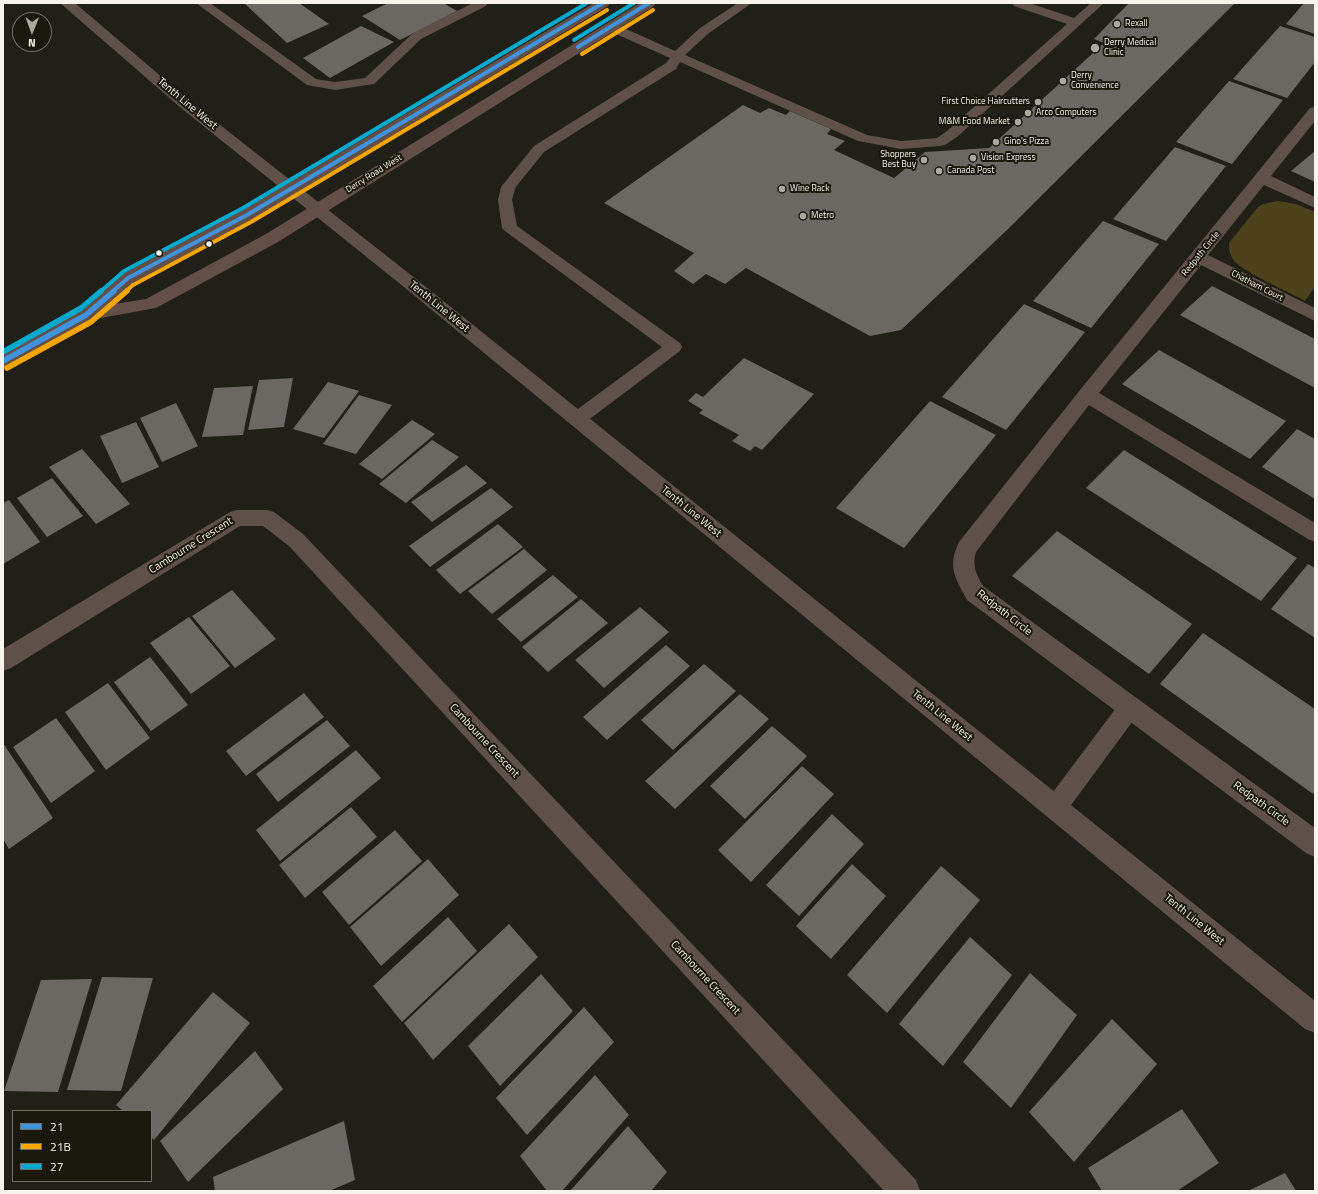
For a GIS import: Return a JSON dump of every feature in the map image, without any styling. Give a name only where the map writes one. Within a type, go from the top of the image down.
[{"type":"main road","name":"Derry Road West","points":[[3,361],[86,315],[128,278],[247,214],[603,3]]},
{"type":"main road","name":"Derry Road West","points":[[86,315],[150,304],[272,238],[649,3]]},
{"type":"street","name":"Tenth Line West","points":[[68,3],[186,105],[318,209],[1315,1019]]},
{"type":"street","name":"Redpath Circle","points":[[1315,111],[1087,395],[967,548],[963,560],[965,574],[975,593],[1315,844]]},
{"type":"street","points":[[1262,178],[1315,203]]},
{"type":"street","name":"Chatham Court","points":[[1198,257],[1315,315]]},
{"type":"street","points":[[1087,395],[1315,533]]},
{"type":"street","name":"Cambourne Crescent","points":[[3,661],[237,518],[267,518],[302,545],[905,1191]]},
{"type":"lane","points":[[202,3],[312,82],[336,86],[369,81],[417,36],[482,3]]},
{"type":"lane","points":[[577,419],[674,347],[510,228],[505,200],[508,187],[539,150],[671,66],[677,56],[691,41],[746,3]]},
{"type":"lane","points":[[1018,3],[1075,23]]},
{"type":"lane","points":[[611,27],[714,71],[863,138],[901,145],[940,142],[952,134],[1098,3]]},
{"type":"lane","points":[[1055,808],[1130,707]]},
{"type":"shaded area","points":[[1278,201],[1296,204],[1315,212],[1315,288],[1305,301],[1240,266],[1234,261],[1230,252],[1229,243],[1258,207],[1263,204]]},
{"type":"building","points":[[299,3],[329,24],[287,43],[245,4]]},
{"type":"building","points":[[388,3],[443,3],[457,11],[400,40],[362,16]]},
{"type":"building","name":"Metro","points":[[1129,3],[1235,3],[1007,230],[901,330],[870,336],[746,268],[725,284],[706,274],[693,284],[674,271],[694,253],[604,203],[743,105],[760,113],[769,108],[786,115],[790,111],[831,129],[827,134],[845,141],[834,150],[894,178],[925,152],[989,148],[1104,43],[1094,39]]},
{"type":"building","points":[[1304,3],[1315,3],[1315,34],[1286,24]]},
{"type":"building","points":[[361,26],[394,42],[330,78],[303,58]]},
{"type":"building","points":[[1280,26],[1315,37],[1315,62],[1287,98],[1233,79]]},
{"type":"building","points":[[1229,81],[1283,100],[1232,164],[1176,142]]},
{"type":"building","points":[[1175,147],[1226,166],[1166,241],[1113,219]]},
{"type":"building","points":[[1315,151],[1315,182],[1291,171]]},
{"type":"building","points":[[1103,221],[1159,244],[1091,328],[1033,301]]},
{"type":"building","points":[[1212,286],[1315,339],[1315,388],[1180,315]]},
{"type":"building","points":[[1024,304],[1085,332],[1006,430],[942,397]]},
{"type":"building","points":[[1159,350],[1286,421],[1250,459],[1122,384]]},
{"type":"building","points":[[744,358],[814,394],[762,450],[755,446],[750,451],[732,441],[739,435],[699,413],[703,410],[688,401],[696,393],[703,397]]},
{"type":"building","points":[[293,378],[284,427],[248,430],[259,380]]},
{"type":"building","points":[[328,382],[359,391],[324,438],[293,429]]},
{"type":"building","points":[[253,386],[243,435],[202,437],[214,388]]},
{"type":"building","points":[[359,395],[392,405],[356,454],[323,444]]},
{"type":"building","points":[[930,401],[996,435],[904,548],[836,508]]},
{"type":"building","points":[[176,403],[198,446],[162,462],[140,418]]},
{"type":"building","points":[[412,420],[435,434],[382,479],[359,464]]},
{"type":"building","points":[[136,422],[159,467],[122,483],[100,436]]},
{"type":"building","points":[[1297,429],[1315,439],[1315,499],[1262,467]]},
{"type":"building","points":[[432,440],[459,457],[406,503],[379,484]]},
{"type":"building","points":[[82,449],[130,504],[96,524],[49,467]]},
{"type":"building","points":[[1124,450],[1297,558],[1261,601],[1086,488]]},
{"type":"building","points":[[466,465],[487,483],[432,522],[411,502]]},
{"type":"building","points":[[52,478],[83,516],[47,537],[17,498]]},
{"type":"building","points":[[491,488],[513,507],[430,567],[409,546]]},
{"type":"building","points":[[9,500],[40,542],[3,564],[3,503]]},
{"type":"building","points":[[498,524],[523,547],[460,594],[436,570]]},
{"type":"building","points":[[1057,531],[1192,624],[1149,674],[1012,576]]},
{"type":"building","points":[[524,549],[547,570],[492,614],[468,591]]},
{"type":"building","points":[[1308,564],[1315,568],[1315,638],[1271,609]]},
{"type":"building","points":[[553,575],[578,597],[521,642],[497,619]]},
{"type":"building","points":[[232,590],[276,639],[235,668],[192,616]]},
{"type":"building","points":[[581,599],[608,623],[548,672],[522,647]]},
{"type":"building","points":[[640,607],[669,632],[604,688],[575,660]]},
{"type":"building","points":[[189,617],[230,666],[191,694],[150,643]]},
{"type":"building","points":[[1203,633],[1315,709],[1315,790],[1313,794],[1160,684]]},
{"type":"building","points":[[666,645],[690,666],[607,740],[583,717]]},
{"type":"building","points":[[150,657],[188,705],[151,731],[114,682]]},
{"type":"building","points":[[704,664],[736,691],[673,750],[641,720]]},
{"type":"building","points":[[108,683],[150,738],[106,770],[65,712]]},
{"type":"building","points":[[304,693],[324,717],[246,776],[226,751]]},
{"type":"building","points":[[740,694],[769,719],[675,809],[645,781]]},
{"type":"building","points":[[56,718],[95,771],[51,803],[13,747]]},
{"type":"building","points":[[327,720],[350,746],[278,802],[256,774]]},
{"type":"building","points":[[772,726],[807,756],[745,819],[710,786]]},
{"type":"building","points":[[3,743],[53,818],[9,849],[3,839]]},
{"type":"building","points":[[356,750],[381,778],[280,861],[256,830]]},
{"type":"building","points":[[802,766],[834,794],[751,882],[718,850]]},
{"type":"building","points":[[351,807],[377,837],[305,898],[279,865]]},
{"type":"building","points":[[832,814],[864,844],[799,916],[766,885]]},
{"type":"building","points":[[395,830],[422,861],[349,925],[322,892]]},
{"type":"building","points":[[428,859],[459,895],[381,966],[350,927]]},
{"type":"building","points":[[852,864],[886,896],[831,959],[796,926]]},
{"type":"building","points":[[941,866],[980,900],[887,1013],[847,975]]},
{"type":"building","points":[[448,917],[477,951],[402,1022],[373,986]]},
{"type":"building","points":[[509,924],[538,957],[433,1060],[404,1023]]},
{"type":"building","points":[[970,937],[1012,975],[943,1066],[899,1024]]},
{"type":"building","points":[[1030,973],[1077,1015],[1011,1108],[963,1062]]},
{"type":"building","points":[[541,974],[573,1011],[500,1086],[468,1046]]},
{"type":"building","points":[[102,977],[153,978],[121,1091],[67,1090]]},
{"type":"building","points":[[92,979],[58,1092],[4,1091],[41,980]]},
{"type":"building","points":[[213,992],[250,1023],[154,1140],[152,1138],[152,1110],[122,1110],[116,1105]]},
{"type":"building","points":[[584,1007],[614,1042],[527,1135],[496,1098]]},
{"type":"building","points":[[1112,1019],[1157,1064],[1074,1162],[1029,1112]]},
{"type":"building","points":[[255,1051],[283,1089],[188,1182],[160,1141]]},
{"type":"building","points":[[595,1075],[629,1115],[562,1191],[547,1191],[520,1156]]},
{"type":"building","points":[[1182,1109],[1219,1163],[1177,1191],[1102,1191],[1088,1168]]},
{"type":"building","points":[[344,1121],[355,1180],[329,1191],[215,1191],[213,1177]]},
{"type":"building","points":[[628,1126],[667,1172],[651,1191],[570,1191]]},
{"type":"building","points":[[1285,1173],[1296,1191],[1248,1191]]},
{"type":"transit line","name":"27","points":[[3,352],[81,308],[124,271],[243,208],[587,3]]},
{"type":"transit line","name":"21","points":[[3,361],[86,315],[128,278],[247,215],[603,3]]},
{"type":"transit line","name":"27","points":[[574,40],[634,3]]},
{"type":"transit line","name":"21","points":[[578,47],[649,3]]},
{"type":"transit line","name":"21B","points":[[7,368],[91,322],[133,285],[251,222],[607,10]]},
{"type":"transit line","name":"21B","points":[[582,54],[653,10]]},
{"type":"place","name":"Rexall","points":[[1117,24]]},
{"type":"place","name":"Derry Medical Clinic","points":[[1095,48]]},
{"type":"place","name":"Derry Convenience","points":[[1063,81]]},
{"type":"place","name":"First Choice Haircutters","points":[[1038,102]]},
{"type":"place","name":"Arco Computers","points":[[1028,113]]},
{"type":"place","name":"M&M Food Market","points":[[1018,122]]},
{"type":"place","name":"Gino's Pizza","points":[[996,142]]},
{"type":"place","name":"Vision Express","points":[[973,158]]},
{"type":"place","name":"Shoppers Best Buy","points":[[924,160]]},
{"type":"place","name":"Canada Post","points":[[939,171]]},
{"type":"place","name":"Wine Rack","points":[[782,189]]},
{"type":"place","name":"Metro","points":[[803,216]]}]
